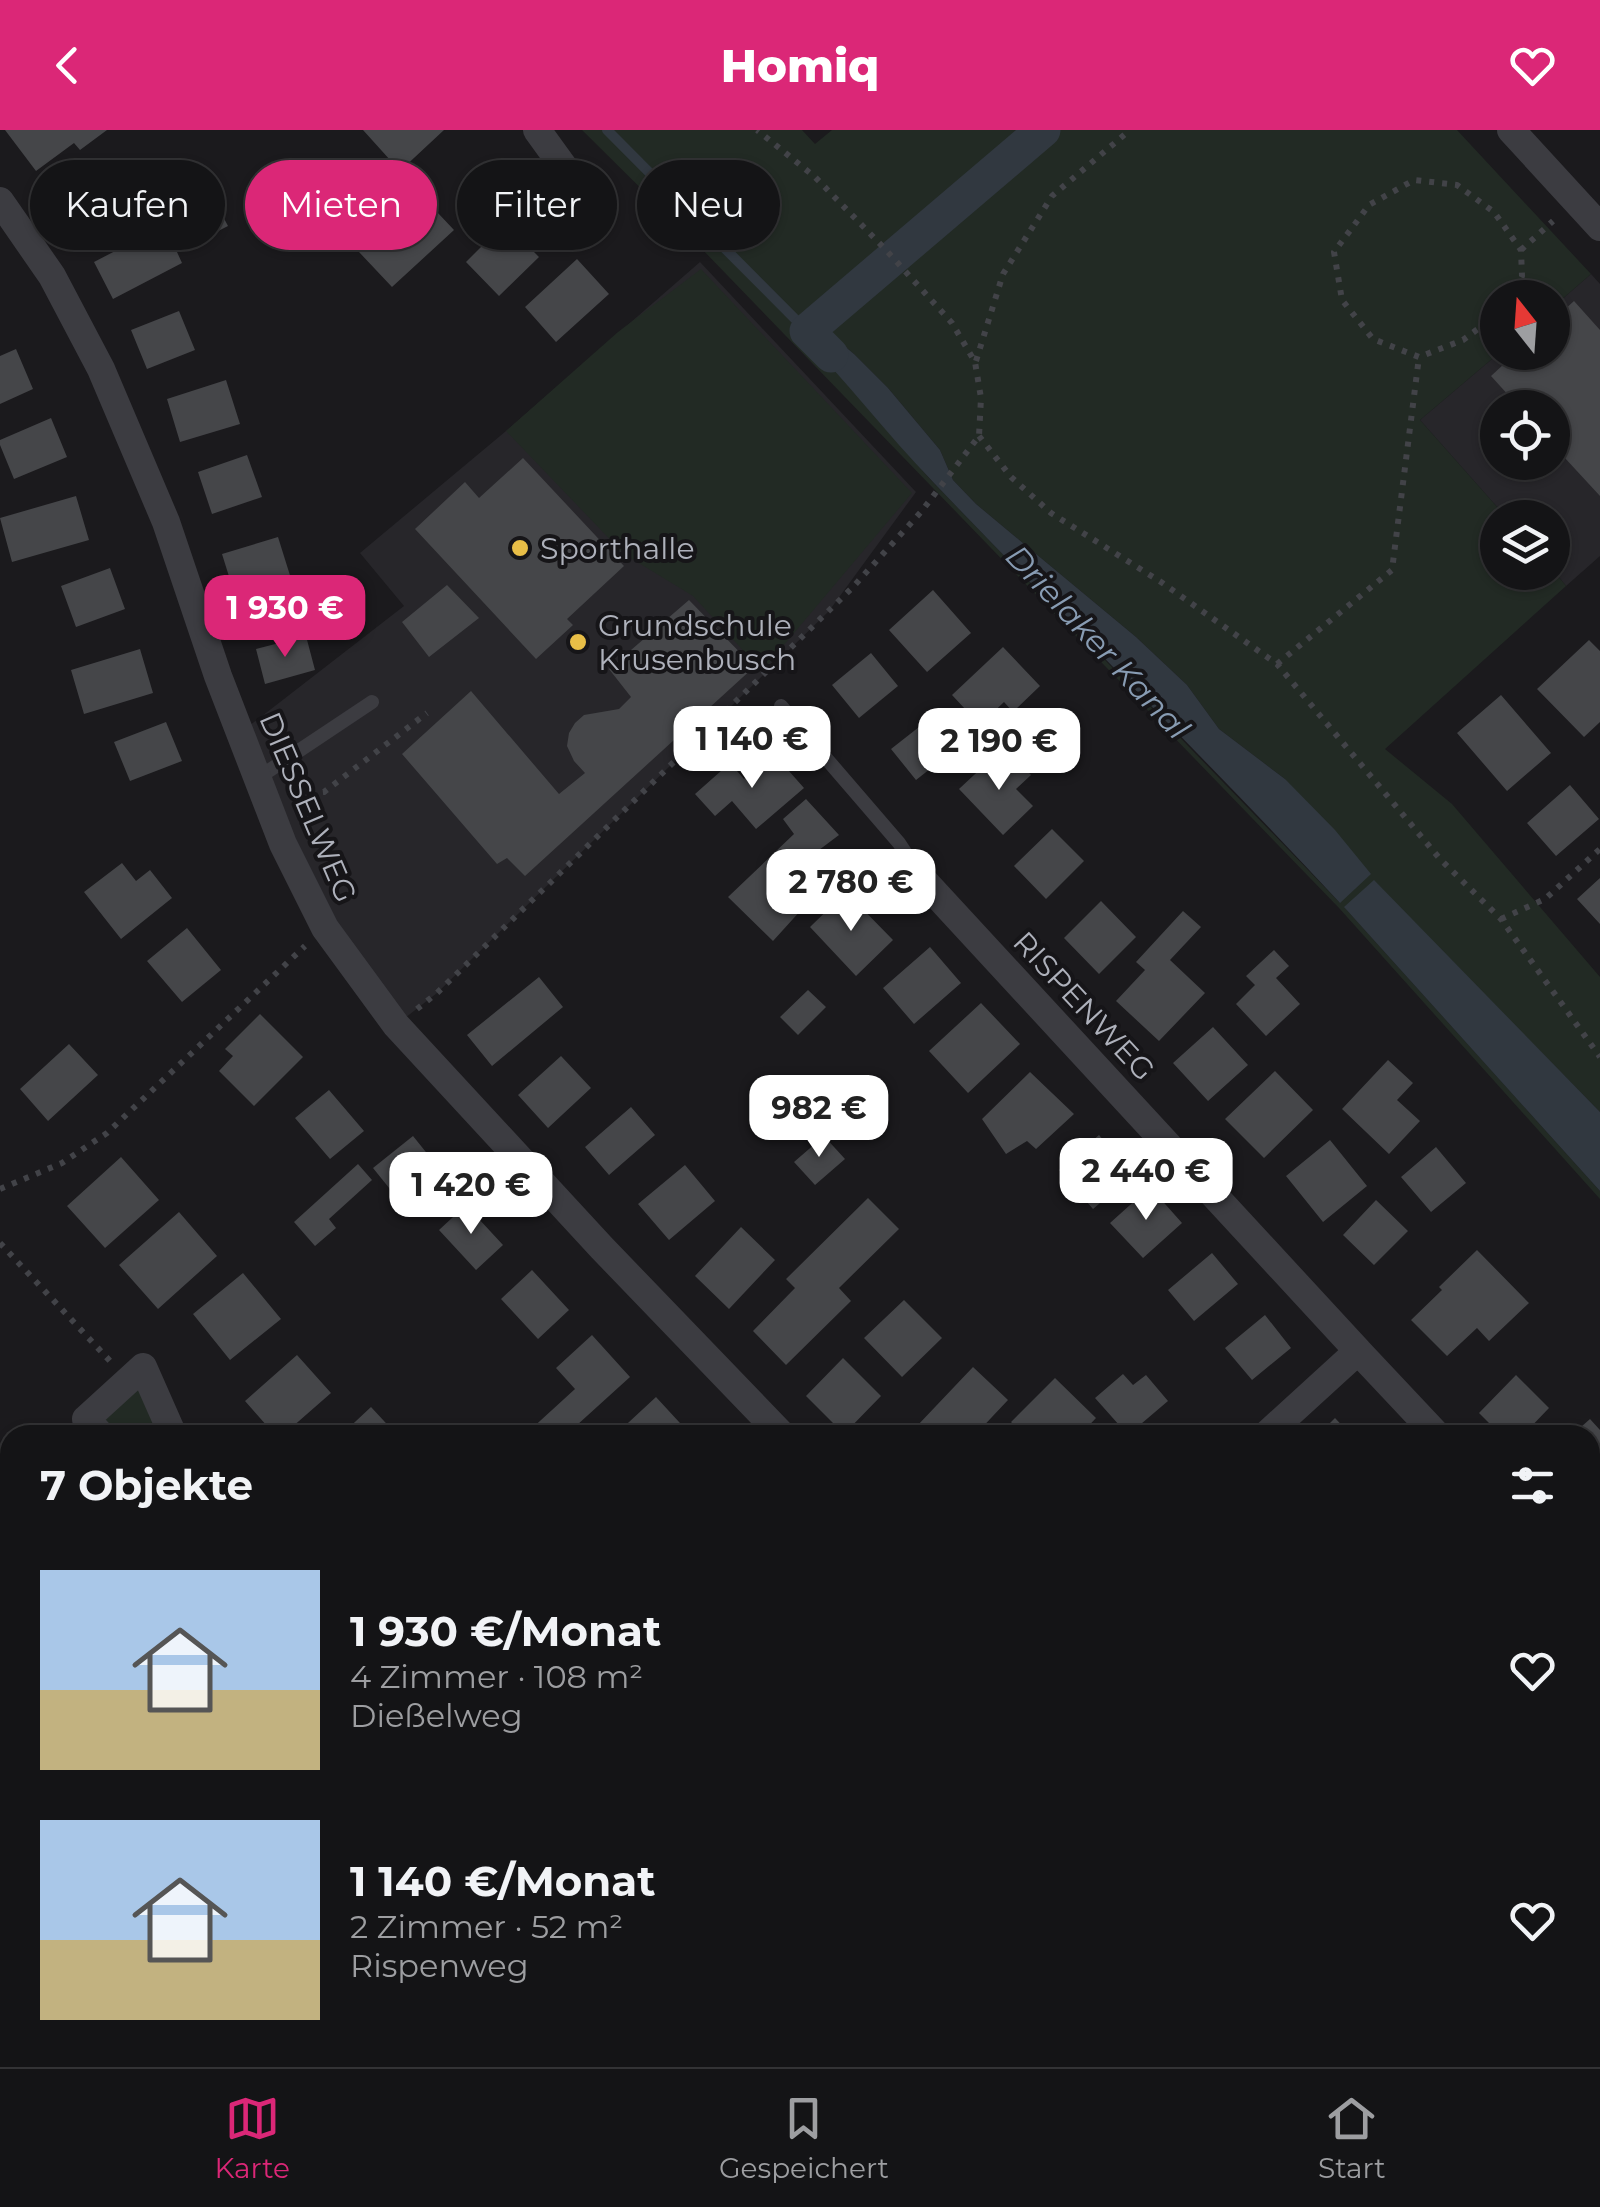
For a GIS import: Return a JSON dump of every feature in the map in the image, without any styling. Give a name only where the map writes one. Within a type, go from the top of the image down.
[{"type":"street","points":[[536,130],[558,160]]},
{"type":"street","points":[[1511,130],[1600,227]]},
{"type":"street","name":"DIESSELWEG","points":[[0,200],[52,276],[101,369],[166,522],[218,676],[283,844],[325,928],[396,1025],[772,1425]]},
{"type":"street","name":"RISPENWEG","points":[[924,881],[1428,1425]]},
{"type":"street","points":[[1277,1425],[1358,1351]]},
{"type":"street","points":[[91,1425],[86,1419],[143,1367],[169,1425]]},
{"type":"lane","points":[[262,789],[372,702]]},
{"type":"lane","points":[[781,706],[899,843],[924,881]]},
{"type":"path","points":[[396,1025],[437,994],[852,588],[921,512],[979,436],[981,398],[976,362],[952,323],[815,177],[757,130]]},
{"type":"path","points":[[976,362],[1003,274],[1052,196],[1130,130]]},
{"type":"path","points":[[1480,327],[1463,340],[1418,357],[1373,339],[1342,300],[1334,252],[1369,205],[1414,180],[1457,185],[1494,212],[1521,250],[1520,280]]},
{"type":"path","points":[[1521,250],[1576,201]]},
{"type":"path","points":[[1277,664],[1392,570],[1418,357]]},
{"type":"path","points":[[979,436],[1011,477],[1051,512],[1161,582],[1277,664],[1440,859],[1501,919],[1600,1057]]},
{"type":"path","points":[[262,789],[324,792],[427,714]]},
{"type":"path","points":[[1501,919],[1545,899],[1600,850]]},
{"type":"path","points":[[0,1189],[62,1163],[107,1133],[325,928]]},
{"type":"path","points":[[0,1243],[128,1380]]},
{"type":"shaded area","points":[[582,130],[802,130],[815,144],[832,130],[1457,130],[1591,274],[1570,292],[1570,280],[1480,280],[1480,369],[1420,420],[1491,500],[1480,500],[1480,590],[1562,590],[1385,749],[1452,804],[1600,977],[1600,1112],[1535,1046],[1345,908],[1600,1191],[1600,1199],[1339,908],[703,250],[780,250],[780,160],[637,160],[637,185],[617,160],[612,160]],"holes":[[[813,320],[888,388],[940,450],[953,480],[976,504],[1136,637],[1187,685],[1219,729],[1285,779],[1340,903],[928,477],[801,335]]]},
{"type":"shaded area","name":"Grundschule Krusenbusch","points":[[700,262],[916,492],[829,611],[437,993],[396,1025],[325,928],[240,733],[404,606],[360,553]]},
{"type":"shaded area","points":[[701,269],[912,493],[762,671],[693,596],[624,554],[506,431],[618,332]]},
{"type":"shaded area","points":[[1591,274],[1600,284],[1600,556],[1570,582],[1570,500],[1491,500],[1420,420],[1480,369],[1570,370],[1570,292]]},
{"type":"shaded area","points":[[143,1367],[169,1425],[92,1425],[86,1419]]},
{"type":"water","points":[[813,320],[888,388],[940,450],[953,480],[976,504],[1136,637],[1187,685],[1219,729],[1285,779],[1371,874],[1340,903],[916,464],[801,334]]},
{"type":"water","points":[[1374,880],[1600,1112],[1600,1191],[1344,907]]},
{"type":"building","points":[[5,130],[107,130],[80,150],[74,143],[51,160],[30,160],[30,163]]},
{"type":"building","points":[[363,130],[444,130],[412,160],[390,160]]},
{"type":"building","points":[[437,212],[454,230],[437,246]]},
{"type":"building","points":[[117,250],[181,250],[177,252],[182,263],[113,299],[94,262]]},
{"type":"building","points":[[361,250],[432,250],[392,287]]},
{"type":"building","points":[[478,250],[532,250],[539,257],[499,296],[466,262]]},
{"type":"building","points":[[577,259],[609,294],[556,342],[525,307]]},
{"type":"building","points":[[1574,301],[1600,330],[1600,496],[1570,464],[1570,390],[1504,390],[1491,376],[1498,370],[1570,370],[1570,305]]},
{"type":"building","points":[[179,311],[195,350],[147,369],[131,330]]},
{"type":"building","points":[[16,349],[33,389],[0,404],[0,356]]},
{"type":"building","points":[[226,380],[240,424],[180,442],[167,399]]},
{"type":"building","points":[[51,418],[67,457],[14,479],[0,440]]},
{"type":"building","points":[[247,455],[262,497],[212,514],[198,472]]},
{"type":"building","name":"Sporthalle","points":[[523,458],[624,566],[567,619],[573,625],[536,659],[415,529],[465,482],[479,498]]},
{"type":"building","points":[[76,496],[89,540],[12,562],[0,518]]},
{"type":"building","points":[[278,537],[293,585],[237,602],[222,554]]},
{"type":"building","points":[[110,568],[125,609],[76,627],[61,586]]},
{"type":"building","points":[[447,585],[479,618],[429,657],[402,622]]},
{"type":"building","points":[[933,590],[971,633],[927,672],[889,630]]},
{"type":"building","points":[[689,600],[754,667],[525,876],[507,858],[497,864],[402,754],[471,691],[559,794],[585,773],[567,746],[575,723],[584,715],[619,709],[631,697],[609,669]]},
{"type":"building","points":[[306,636],[315,670],[265,684],[256,649]]},
{"type":"building","points":[[1589,640],[1600,651],[1600,722],[1584,737],[1537,689]]},
{"type":"building","points":[[1003,647],[1040,686],[1013,712],[1004,702],[980,725],[952,695]]},
{"type":"building","points":[[140,649],[153,693],[84,714],[71,670]]},
{"type":"building","points":[[871,653],[898,686],[859,718],[832,685]]},
{"type":"building","points":[[1501,695],[1551,753],[1507,791],[1457,733]]},
{"type":"building","points":[[933,716],[958,747],[916,780],[891,749]]},
{"type":"building","points":[[166,722],[182,761],[130,781],[114,742]]},
{"type":"building","points":[[773,753],[804,788],[756,829],[732,801],[715,816],[695,794],[730,763],[744,779]]},
{"type":"building","points":[[1013,756],[1031,775],[1016,789],[1033,806],[1003,835],[959,789],[989,761],[997,770]]},
{"type":"building","points":[[1570,785],[1599,819],[1556,856],[1527,823]]},
{"type":"building","points":[[806,799],[839,835],[799,865],[822,887],[773,941],[728,897],[794,834],[783,819]]},
{"type":"building","points":[[1052,829],[1084,861],[1046,899],[1014,866]]},
{"type":"building","points":[[122,863],[136,881],[150,870],[172,898],[121,939],[84,892]]},
{"type":"building","points":[[1600,878],[1600,924],[1577,899]]},
{"type":"building","points":[[846,892],[893,940],[856,976],[810,927]]},
{"type":"building","points":[[1101,901],[1136,937],[1099,974],[1064,938]]},
{"type":"building","points":[[1183,911],[1201,927],[1170,960],[1205,993],[1159,1041],[1116,1001],[1145,970],[1136,962]]},
{"type":"building","points":[[187,928],[221,970],[182,1002],[147,961]]},
{"type":"building","points":[[930,947],[961,983],[914,1024],[883,988]]},
{"type":"building","points":[[1274,950],[1289,966],[1276,978],[1300,1004],[1266,1036],[1236,1004],[1255,985],[1246,976]]},
{"type":"building","points":[[539,977],[563,1007],[492,1066],[467,1035]]},
{"type":"building","points":[[808,990],[826,1007],[798,1035],[780,1017]]},
{"type":"building","points":[[981,1003],[1020,1044],[968,1093],[929,1051]]},
{"type":"building","points":[[260,1014],[303,1057],[254,1106],[219,1071],[233,1056],[225,1049]]},
{"type":"building","points":[[1213,1027],[1248,1065],[1208,1101],[1173,1063]]},
{"type":"building","points":[[69,1044],[98,1075],[48,1121],[20,1089]]},
{"type":"building","points":[[561,1056],[591,1088],[548,1128],[518,1095]]},
{"type":"building","points":[[1388,1060],[1413,1083],[1397,1100],[1420,1121],[1389,1154],[1342,1109]]},
{"type":"building","points":[[1275,1071],[1313,1110],[1264,1158],[1225,1119]]},
{"type":"building","points":[[1030,1072],[1074,1114],[1036,1149],[1027,1141],[1006,1154],[982,1119]]},
{"type":"building","points":[[329,1090],[364,1131],[330,1159],[295,1118]]},
{"type":"building","points":[[631,1107],[655,1135],[609,1175],[585,1147]]},
{"type":"building","points":[[1099,1135],[1133,1175],[1093,1209],[1059,1170]]},
{"type":"building","points":[[413,1136],[446,1177],[406,1209],[373,1168]]},
{"type":"building","points":[[824,1136],[845,1159],[815,1185],[794,1162]]},
{"type":"building","points":[[1330,1140],[1367,1186],[1323,1222],[1286,1176]]},
{"type":"building","points":[[1436,1147],[1466,1183],[1431,1212],[1401,1177]]},
{"type":"building","points":[[121,1157],[159,1200],[105,1248],[67,1206]]},
{"type":"building","points":[[358,1164],[372,1180],[329,1219],[336,1228],[315,1246],[294,1222]]},
{"type":"building","points":[[685,1165],[715,1201],[669,1240],[638,1204]]},
{"type":"building","points":[[1150,1187],[1182,1223],[1143,1258],[1110,1223]]},
{"type":"building","points":[[868,1198],[899,1229],[839,1288],[851,1301],[786,1365],[753,1331],[795,1288],[786,1279]]},
{"type":"building","points":[[1376,1200],[1408,1231],[1374,1265],[1343,1235]]},
{"type":"building","points":[[466,1205],[503,1245],[476,1270],[439,1230]]},
{"type":"building","points":[[179,1212],[217,1256],[158,1309],[119,1265]]},
{"type":"building","points":[[741,1227],[775,1260],[729,1309],[695,1276]]},
{"type":"building","points":[[1477,1250],[1529,1303],[1489,1341],[1477,1328],[1447,1356],[1411,1320]]},
{"type":"building","points":[[1212,1253],[1238,1284],[1194,1321],[1168,1290]]},
{"type":"building","points":[[532,1270],[569,1310],[538,1339],[501,1299]]},
{"type":"building","points":[[243,1273],[281,1319],[230,1360],[193,1314]]},
{"type":"building","points":[[904,1300],[942,1338],[902,1377],[864,1338]]},
{"type":"building","points":[[1265,1315],[1291,1348],[1252,1380],[1225,1348]]},
{"type":"building","points":[[592,1335],[630,1377],[577,1425],[536,1425],[575,1389],[556,1368]]},
{"type":"building","points":[[297,1355],[331,1393],[294,1425],[266,1425],[245,1401]]},
{"type":"building","points":[[843,1358],[881,1396],[853,1425],[835,1425],[806,1396]]},
{"type":"building","points":[[973,1367],[1008,1400],[984,1425],[918,1425]]},
{"type":"building","points":[[1123,1374],[1133,1385],[1146,1375],[1168,1401],[1140,1425],[1119,1425],[1095,1398]]},
{"type":"building","points":[[1516,1375],[1549,1408],[1533,1425],[1491,1425],[1479,1413]]},
{"type":"building","points":[[1055,1378],[1096,1418],[1089,1425],[1011,1422]]},
{"type":"building","points":[[656,1397],[682,1425],[626,1425]]},
{"type":"building","points":[[371,1407],[388,1425],[352,1425]]},
{"type":"waterway","points":[[607,130],[807,331]]},
{"type":"waterway","name":"Drielaker Kanal","points":[[831,355],[807,331],[1043,130]]},
{"type":"place","name":"Sporthalle","points":[[520,548]]},
{"type":"place","name":"Grundschule Krusenbusch","points":[[578,642]]}]
